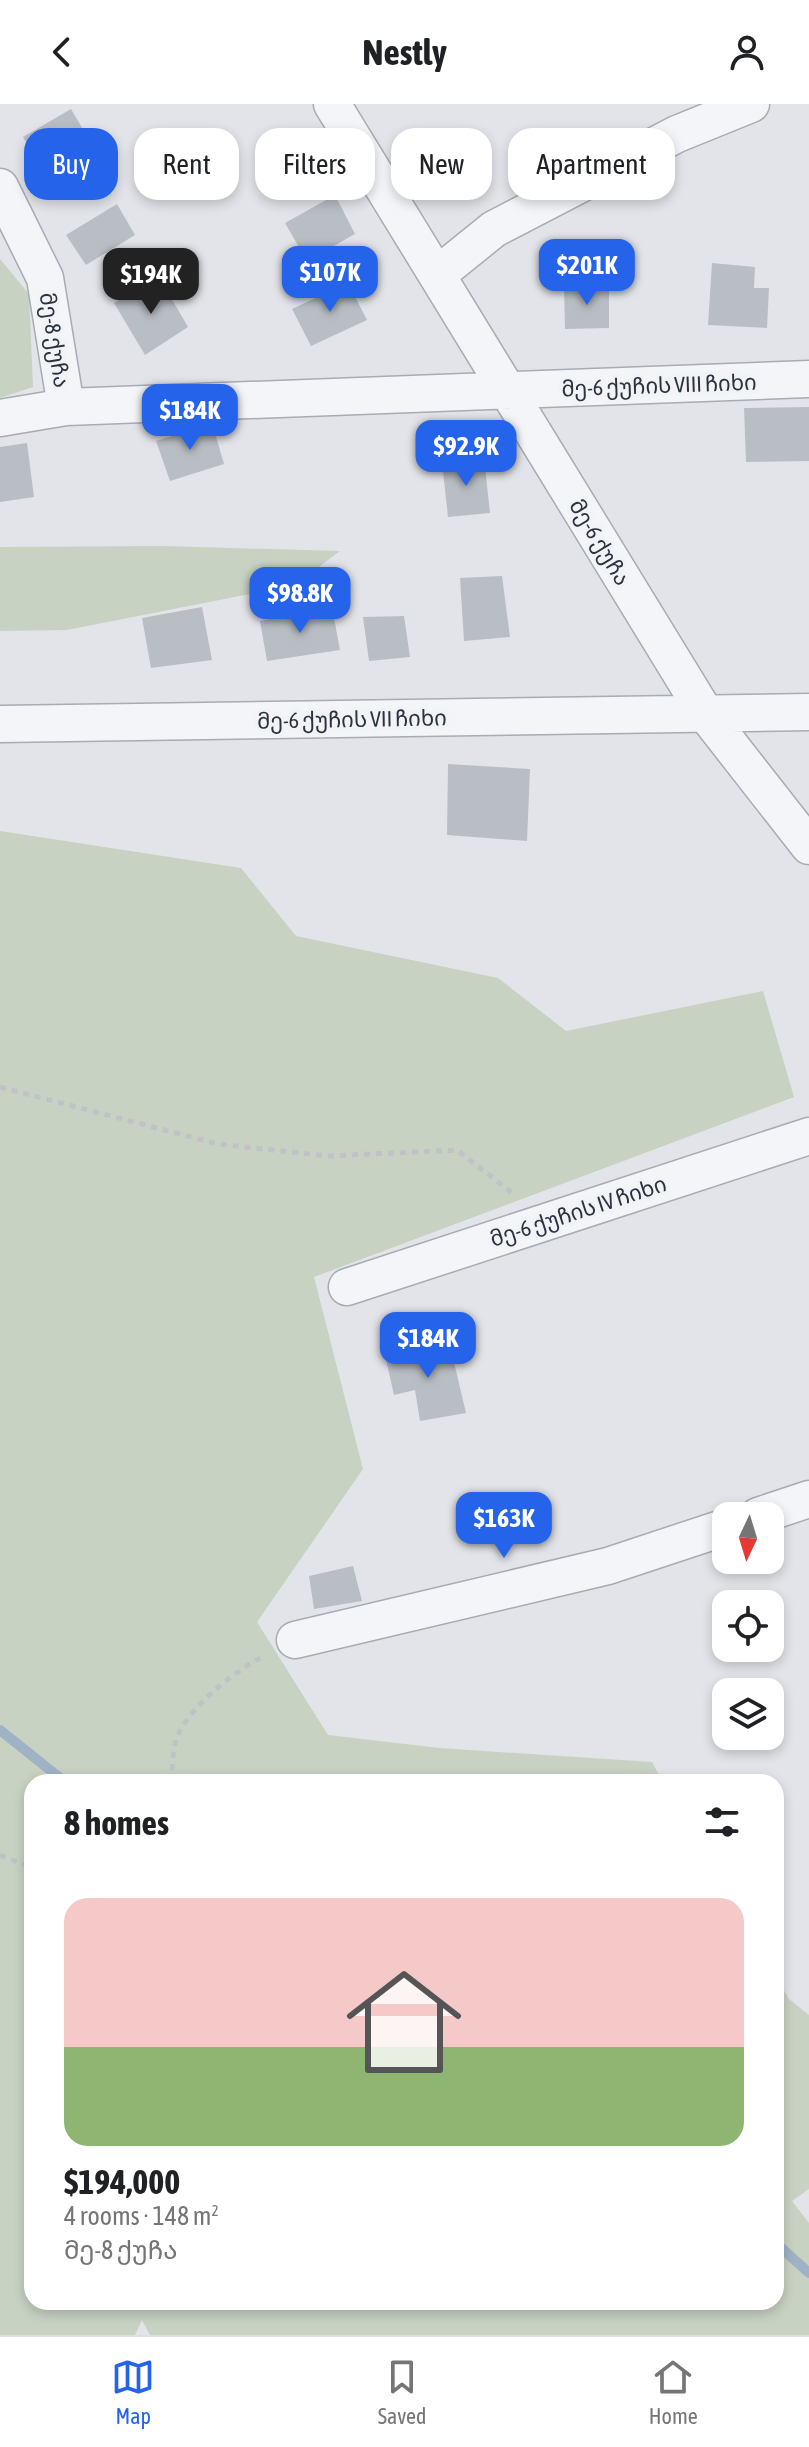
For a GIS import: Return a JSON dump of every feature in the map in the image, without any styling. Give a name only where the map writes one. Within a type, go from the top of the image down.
[{"type":"street","name":"მე-6 ქუჩა","points":[[332,104],[705,713],[809,846]]},
{"type":"street","points":[[437,275],[494,229],[677,134],[751,104]]},
{"type":"street","name":"მე-8 ქუჩა","points":[[0,187],[45,278],[66,407]]},
{"type":"street","name":"მე-6 ქუჩის VIII ჩიხი","points":[[508,391],[809,379]]},
{"type":"street","name":"მე-8 ქუჩა","points":[[0,418],[66,407],[508,391]]},
{"type":"street","name":"მე-6 ქუჩის VII ჩიხი","points":[[0,724],[809,712]]},
{"type":"street","name":"მე-6 ქუჩის IV ჩიხი","points":[[347,1287],[809,1136]]},
{"type":"street","points":[[784,1507],[809,1499]]},
{"type":"street","points":[[295,1640],[608,1566],[712,1532]]},
{"type":"path","points":[[0,1087],[218,1144],[328,1156],[457,1150],[548,1221]]},
{"type":"path","points":[[172,1774],[178,1735],[199,1705],[250,1662],[295,1640]]},
{"type":"path","points":[[0,1855],[24,1865]]},
{"type":"green space","points":[[0,259],[29,294],[33,387],[0,398]]},
{"type":"green space","points":[[163,546],[340,551],[295,585],[67,630],[0,631],[0,547]]},
{"type":"green space","points":[[0,831],[241,868],[296,936],[498,978],[566,1031],[763,991],[794,1097],[314,1277],[363,1469],[257,1622],[328,1735],[439,1748],[652,1762],[659,1774],[24,1774],[24,2310],[784,2310],[784,1991],[789,1999],[809,2015],[809,2189],[792,2201],[809,2223],[809,2335],[150,2335],[142,2320],[135,2335],[0,2335]]},
{"type":"building","points":[[71,109],[82,128],[38,128]]},
{"type":"building","points":[[326,200],[338,200],[355,234],[307,261],[285,223]]},
{"type":"building","points":[[117,204],[135,235],[86,265],[66,235]]},
{"type":"building","points":[[712,263],[755,267],[754,288],[769,288],[767,328],[708,325]]},
{"type":"building","points":[[159,277],[188,327],[145,355],[114,303]]},
{"type":"building","points":[[348,283],[367,320],[311,346],[292,309]]},
{"type":"building","points":[[564,286],[609,287],[609,328],[565,329]]},
{"type":"building","points":[[809,407],[809,461],[746,462],[744,408]]},
{"type":"building","points":[[212,423],[224,464],[170,481],[156,441]]},
{"type":"building","points":[[27,443],[34,497],[0,502],[0,447]]},
{"type":"building","points":[[484,458],[490,513],[448,517],[442,462]]},
{"type":"building","points":[[502,576],[510,637],[464,641],[460,578]]},
{"type":"building","points":[[202,607],[212,660],[151,668],[142,618]]},
{"type":"building","points":[[332,607],[340,650],[267,661],[260,621]]},
{"type":"building","points":[[404,616],[410,657],[369,661],[363,617]]},
{"type":"building","points":[[448,764],[530,769],[527,841],[447,835]]},
{"type":"building","points":[[449,1341],[466,1413],[420,1421],[415,1390],[394,1395],[385,1355]]},
{"type":"building","points":[[353,1566],[362,1601],[314,1609],[309,1576]]},
{"type":"waterway","points":[[0,1730],[55,1774]]},
{"type":"waterway","points":[[784,2250],[809,2273]]}]
